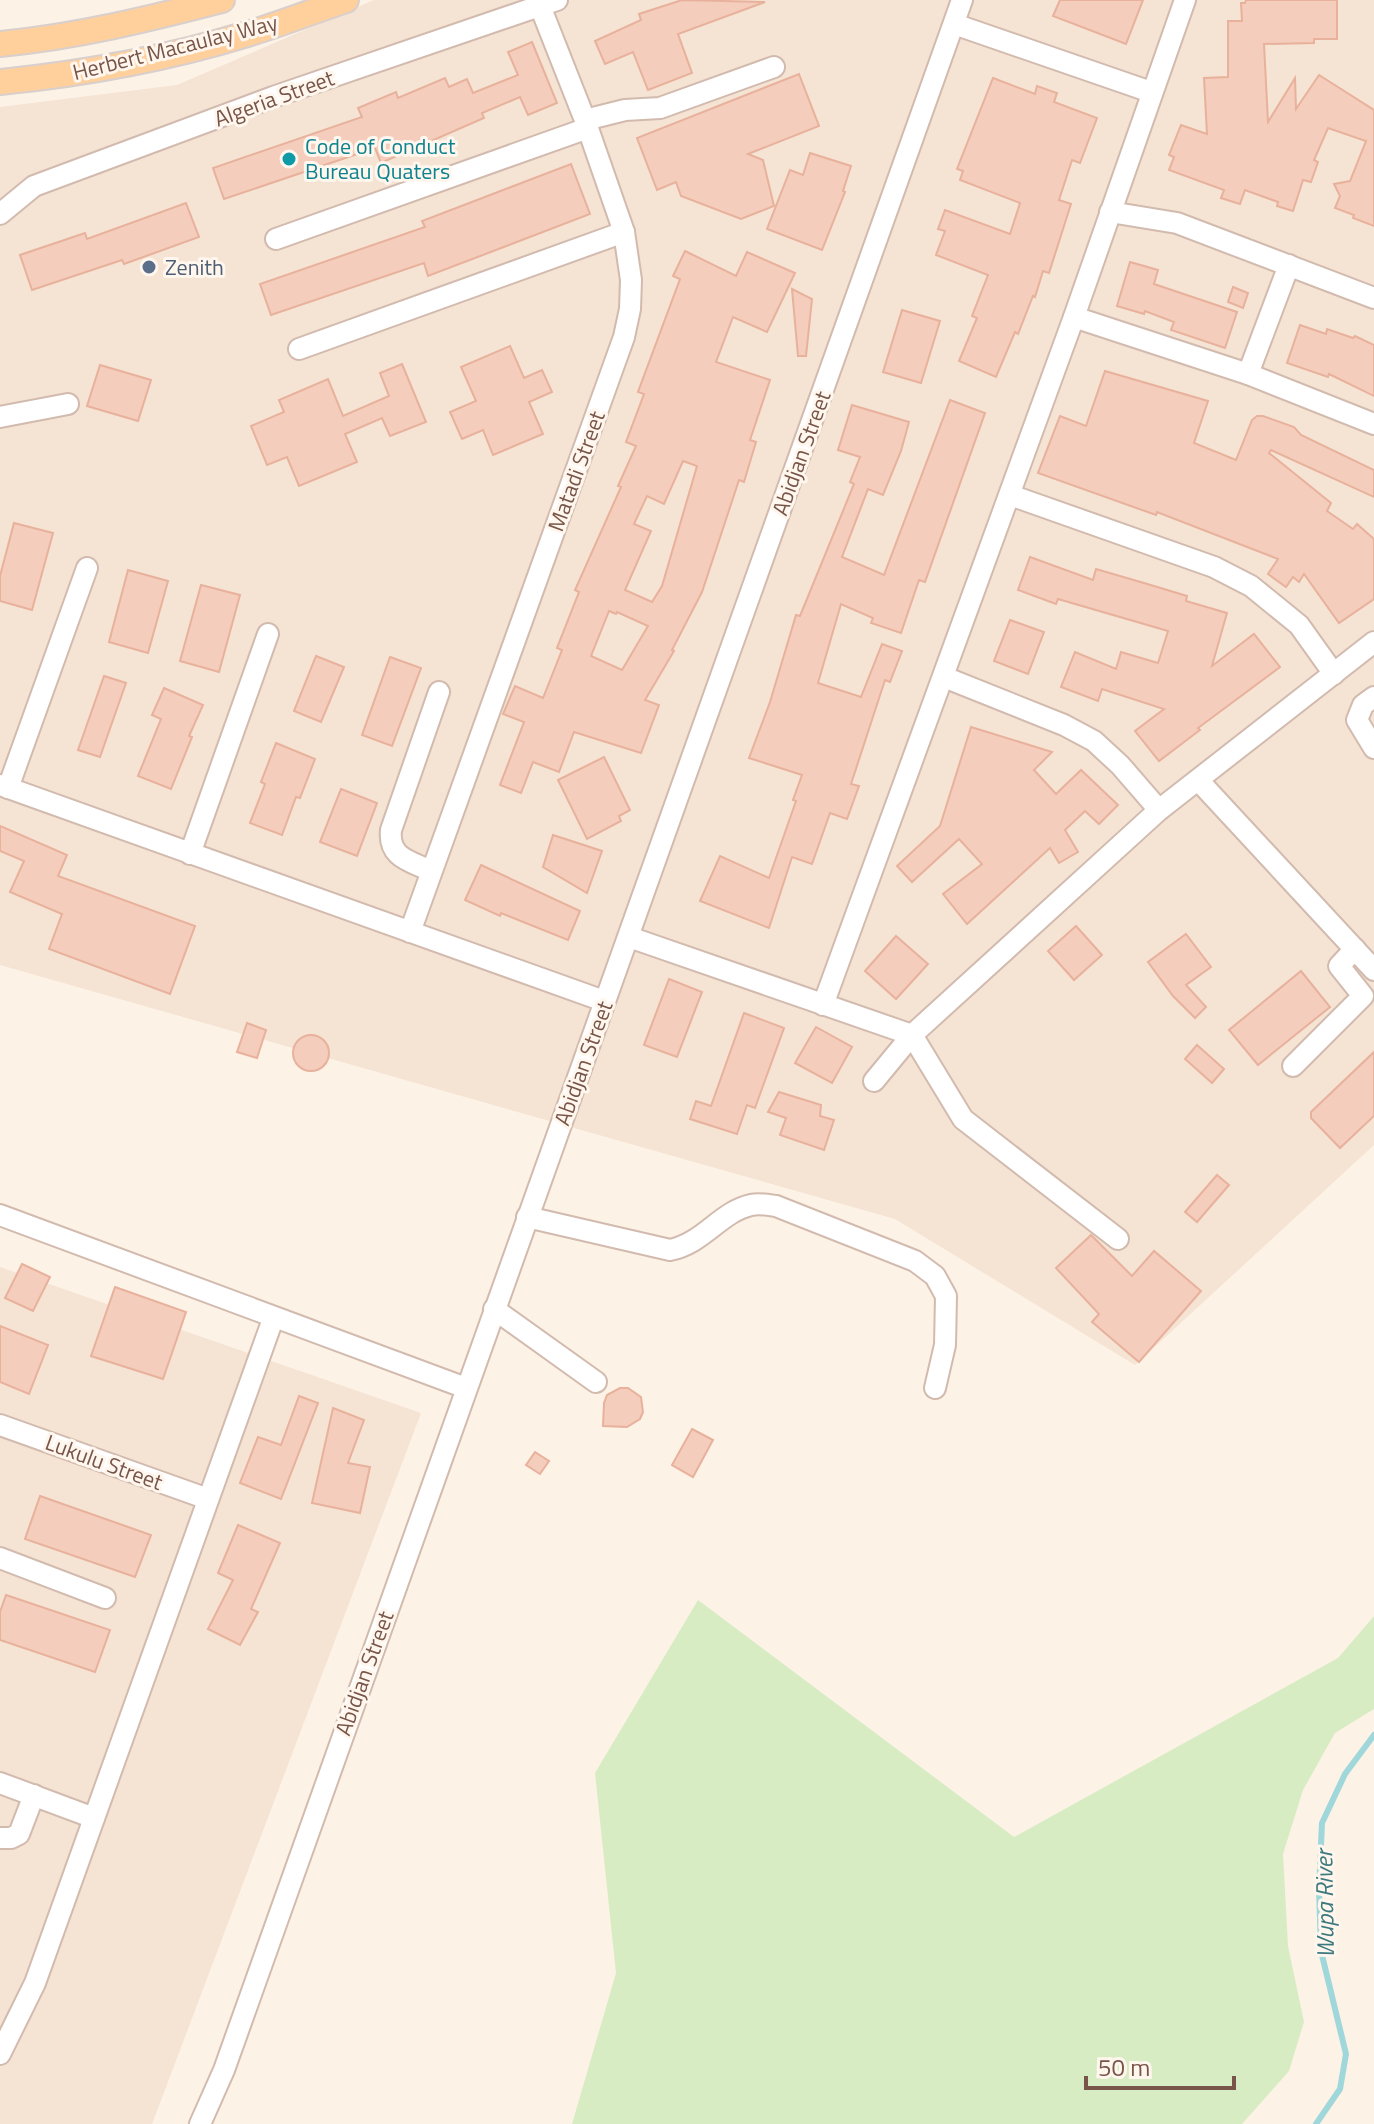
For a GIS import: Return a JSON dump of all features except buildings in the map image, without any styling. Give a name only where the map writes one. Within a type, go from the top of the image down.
[{"type":"main road","name":"Herbert Macaulay Way","points":[[0,44],[47,39],[143,20],[222,0]]},
{"type":"main road","name":"Herbert Macaulay Way","points":[[0,82],[50,77],[246,35],[346,0]]},
{"type":"street","name":"Abidjan Street","points":[[200,2124],[224,2070],[962,0]]},
{"type":"street","points":[[823,1005],[1010,495],[1185,0]]},
{"type":"street","name":"Matadi Street","points":[[410,932],[624,337],[630,309],[631,280],[624,232],[548,3]]},
{"type":"street","name":"Algeria Street","points":[[0,214],[34,186],[273,97],[548,3]]},
{"type":"street","points":[[954,24],[1151,92]]},
{"type":"street","points":[[276,239],[625,110],[660,108],[774,67]]},
{"type":"street","points":[[1110,212],[1177,223],[1374,298]]},
{"type":"street","points":[[299,349],[624,232]]},
{"type":"street","points":[[1248,374],[1289,265]]},
{"type":"street","points":[[1074,317],[1248,374],[1374,424]]},
{"type":"street","points":[[0,417],[68,404]]},
{"type":"street","points":[[1010,495],[1214,567],[1251,586],[1299,625],[1334,674]]},
{"type":"street","points":[[87,568],[4,787],[604,1001]]},
{"type":"street","points":[[190,854],[268,634]]},
{"type":"street","points":[[874,1081],[912,1035],[1159,810],[1374,642]]},
{"type":"street","points":[[944,677],[1064,725],[1094,741],[1120,765],[1159,810]]},
{"type":"street","points":[[431,871],[397,854],[390,842],[391,830],[439,692]]},
{"type":"street","points":[[1374,697],[1363,705],[1357,720],[1374,748]]},
{"type":"street","points":[[1198,780],[1374,970]]},
{"type":"street","points":[[629,937],[912,1035],[963,1119],[1118,1239]]},
{"type":"street","points":[[1293,1066],[1363,996],[1364,993],[1339,966],[1355,949]]},
{"type":"street","points":[[527,1217],[670,1250],[687,1247],[734,1212],[754,1204],[776,1206],[915,1261],[935,1276],[946,1296],[945,1345],[935,1388]]},
{"type":"street","points":[[0,1215],[273,1319],[466,1388]]},
{"type":"street","points":[[494,1309],[596,1382]]},
{"type":"street","points":[[0,2054],[35,1983],[273,1319]]},
{"type":"street","name":"Lukulu Street","points":[[2,1430],[208,1499]]},
{"type":"street","points":[[0,1558],[105,1598]]},
{"type":"street","points":[[0,1783],[94,1818]]},
{"type":"street","points":[[0,1838],[19,1834],[34,1795]]},
{"type":"shaded area","points":[[374,0],[1374,0],[1374,1145],[1135,1365],[895,1219],[0,965],[0,107],[177,85]]},
{"type":"shaded area","points":[[0,1267],[421,1413],[152,2124],[0,2124]]},
{"type":"green space","points":[[698,1600],[1014,1837],[1338,1658],[1374,1616],[1374,1709],[1335,1733],[1303,1790],[1283,1854],[1288,1946],[1304,2022],[1289,2071],[1242,2124],[572,2124],[616,1973],[595,1773]]},
{"type":"waterway","name":"Wupa River","points":[[1316,2124],[1340,2089],[1346,2054],[1321,1951],[1319,1889],[1322,1823],[1345,1774],[1374,1735]]},
{"type":"place","name":"Code of Conduct Bureau Quaters","points":[[289,159]]},
{"type":"place","name":"Zenith","points":[[149,267]]}]
